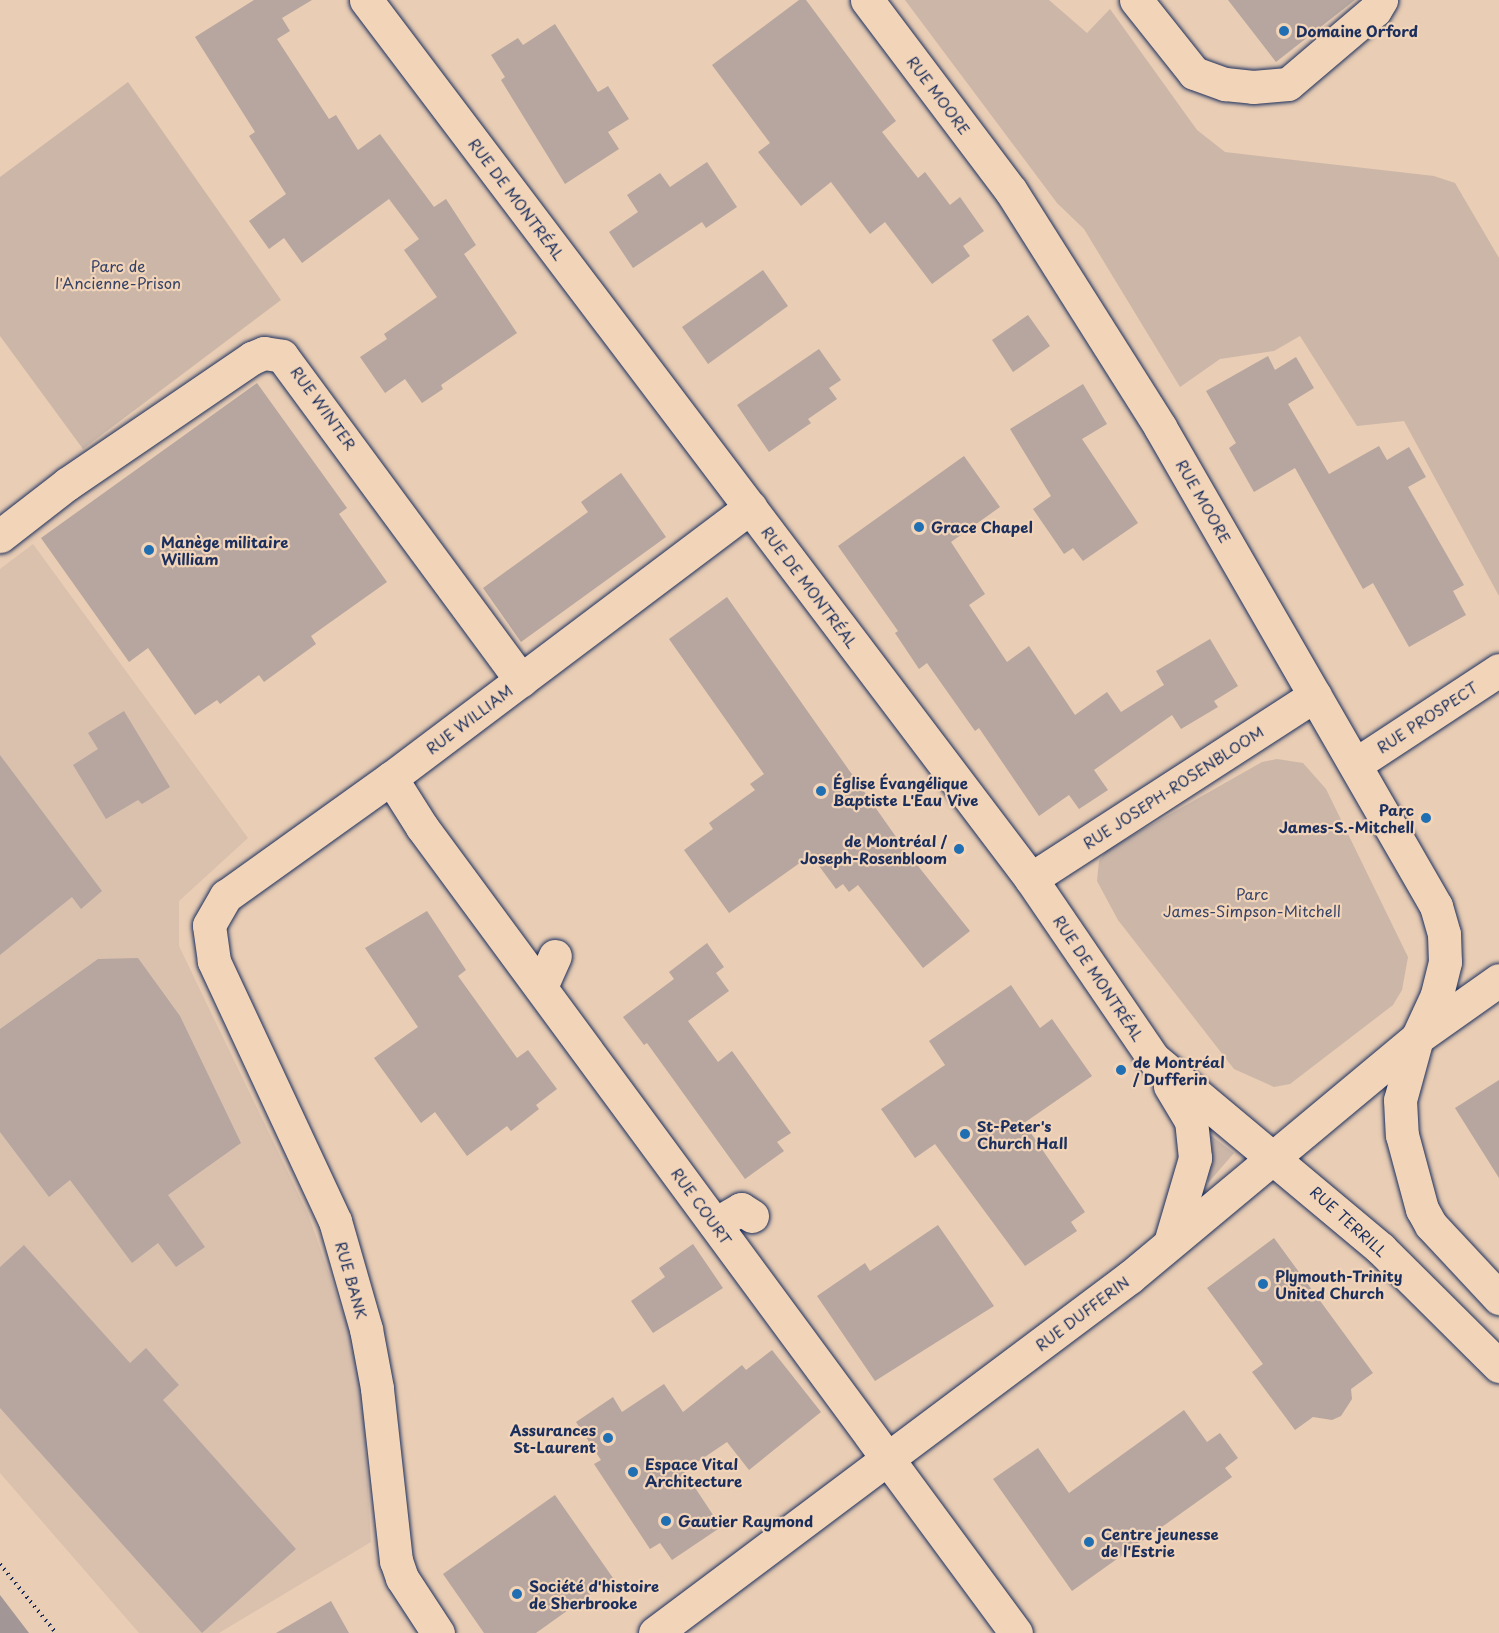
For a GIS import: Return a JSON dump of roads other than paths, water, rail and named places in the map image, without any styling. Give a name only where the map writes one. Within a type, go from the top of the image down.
[{"type":"street","name":"RUE DE MONTRÉAL","points":[[366,0],[1031,879],[1154,1059],[1271,1157]]},
{"type":"street","name":"RUE MOORE","points":[[867,0],[1011,191],[1160,427],[1436,906],[1444,934],[1445,962],[1437,995],[1417,1038]]},
{"type":"street","points":[[1136,0],[1194,73],[1226,84],[1253,87],[1288,84],[1376,10],[1381,0]]},
{"type":"street","name":"RUE WINTER","points":[[0,536],[67,484],[252,358],[264,353],[282,356],[521,680]]},
{"type":"street","name":"RUE WILLIAM","points":[[209,941],[209,925],[226,896],[391,778],[750,507]]},
{"type":"street","name":"RUE PROSPECT","points":[[1356,764],[1499,670]]},
{"type":"street","name":"RUE JOSEPH-ROSENBLOOM","points":[[1031,879],[1315,694]]},
{"type":"street","name":"RUE COURT","points":[[391,778],[422,827],[1016,1633]]},
{"type":"street","name":"RUE BANK","points":[[209,941],[214,961],[335,1221],[366,1329],[377,1388],[396,1561],[402,1578],[438,1633]]},
{"type":"street","points":[[541,987],[555,956]]},
{"type":"street","name":"RUE DUFFERIN","points":[[655,1633],[1169,1245],[1271,1157],[1417,1038],[1499,980]]},
{"type":"street","points":[[1417,1038],[1400,1100],[1402,1135],[1422,1209],[1431,1225],[1499,1298]]},
{"type":"street","points":[[1154,1059],[1191,1121],[1194,1149],[1185,1202],[1169,1245]]},
{"type":"street","name":"RUE TERRILL","points":[[1271,1157],[1381,1250],[1499,1366]]},
{"type":"street","points":[[715,1224],[741,1209],[752,1216]]},
{"type":"place","name":"Domaine Orford","points":[[1284,31]]},
{"type":"place","name":"Grace Chapel","points":[[919,527]]},
{"type":"place","name":"Manège militaire William","points":[[149,550]]},
{"type":"place","name":"Église Évangélique Baptiste L'Eau Vive","points":[[821,791]]},
{"type":"place","name":"Parc James-S.-Mitchell","points":[[1426,818]]},
{"type":"place","name":"de Montréal / Joseph-Rosenbloom","points":[[959,849]]},
{"type":"place","name":"de Montréal / Dufferin","points":[[1121,1070]]},
{"type":"place","name":"St-Peter's Church Hall","points":[[965,1134]]},
{"type":"place","name":"Plymouth-Trinity United Church","points":[[1263,1284]]},
{"type":"place","name":"Assurances St-Laurent","points":[[608,1438]]},
{"type":"place","name":"Espace Vital Architecture","points":[[633,1472]]},
{"type":"place","name":"Gautier Raymond","points":[[666,1521]]},
{"type":"place","name":"Centre jeunesse de l'Estrie","points":[[1089,1542]]},
{"type":"place","name":"Société d'histoire de Sherbrooke","points":[[517,1594]]},
{"type":"park label","name":"Parc de l'Ancienne-Prison","points":[[118,274]]},
{"type":"park label","name":"Parc James-Simpson-Mitchell","points":[[1252,902]]}]
